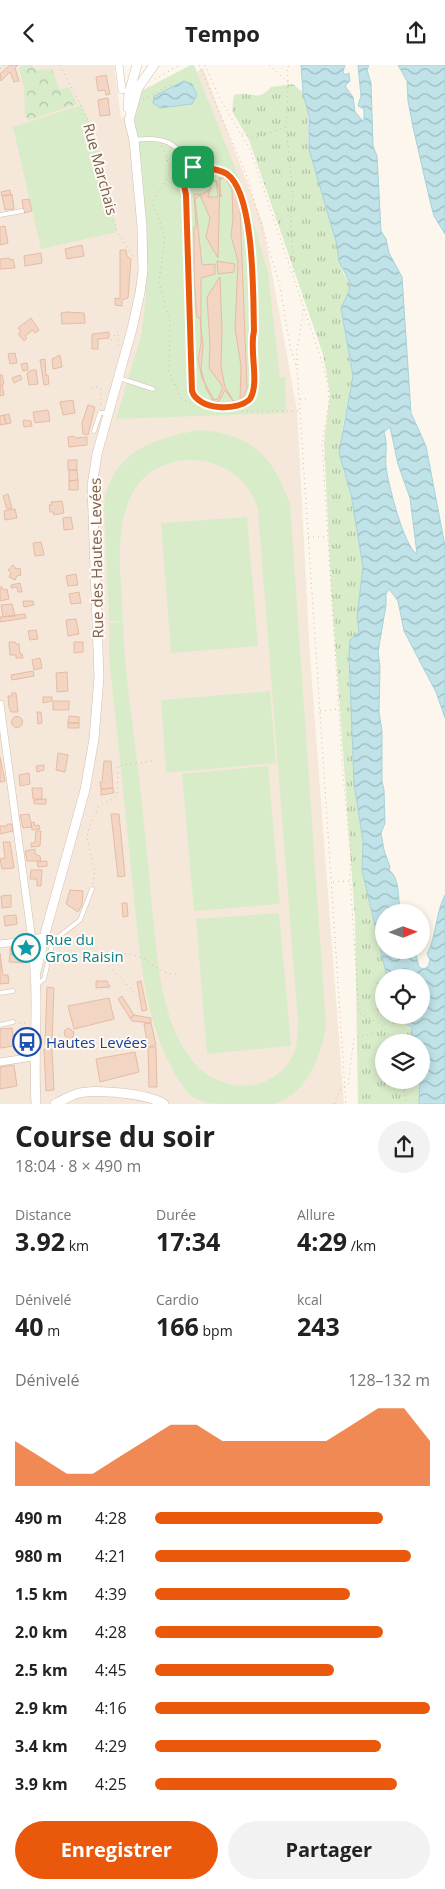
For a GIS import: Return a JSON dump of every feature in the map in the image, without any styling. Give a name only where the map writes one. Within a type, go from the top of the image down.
[{"type":"street","points":[[119,65],[122,90]]},
{"type":"street","name":"Rue des Hautes Levées","points":[[35,981],[44,939],[86,790],[94,739],[98,677],[92,486],[104,413],[118,378],[132,329],[143,271],[142,227],[134,140],[129,121],[129,93],[137,65]]},
{"type":"street","points":[[129,121],[138,89],[154,65]]},
{"type":"street","points":[[0,704],[32,940],[35,981],[34,1057],[36,1104]]},
{"type":"street","points":[[0,944],[44,939]]},
{"type":"street","points":[[0,1062],[34,1057]]},
{"type":"street","points":[[55,1104],[78,1093],[100,1092],[152,1097],[164,1104]]},
{"type":"lane","points":[[134,140],[157,139],[171,143],[193,167],[221,171],[231,177],[238,191],[251,233],[254,331],[251,343],[254,385],[250,399],[238,406],[205,405],[200,403],[192,391],[187,215],[184,185],[193,167]]},
{"type":"lane","points":[[0,215],[22,211]]},
{"type":"lane","points":[[118,378],[153,389]]},
{"type":"lane","points":[[94,431],[104,413]]},
{"type":"lane","points":[[35,981],[44,979],[53,941],[80,920],[92,889]]},
{"type":"lane","points":[[0,993],[12,991]]},
{"type":"lane","points":[[0,1025],[14,1023]]},
{"type":"path","points":[[0,69],[5,65]]},
{"type":"path","name":"Rue Marchais","points":[[60,65],[92,127],[117,232],[143,271]]},
{"type":"path","points":[[151,81],[180,65]]},
{"type":"path","points":[[199,65],[246,174],[280,286],[290,347],[297,368]]},
{"type":"path","points":[[205,65],[250,149],[304,306],[328,383],[329,403],[322,445],[339,709],[351,857],[350,881],[359,1013],[385,1028],[388,1034]]},
{"type":"path","points":[[269,65],[288,82]]},
{"type":"path","points":[[289,65],[286,68],[288,82],[286,126],[293,195],[291,219],[294,277]]},
{"type":"path","points":[[140,102],[174,83]]},
{"type":"path","points":[[211,94],[218,91]]},
{"type":"path","points":[[240,133],[254,138],[286,126]]},
{"type":"path","points":[[304,306],[297,349],[297,368],[346,1104]]},
{"type":"path","points":[[111,340],[118,331],[117,354]]},
{"type":"path","points":[[91,388],[101,389],[104,413]]},
{"type":"path","points":[[299,399],[309,399]]},
{"type":"path","points":[[308,537],[328,537]]},
{"type":"path","points":[[320,711],[339,709]]},
{"type":"path","points":[[92,889],[95,871],[88,847],[89,827],[99,806],[117,796],[119,786],[118,766],[152,761]]},
{"type":"path","points":[[332,883],[350,881]]},
{"type":"path","points":[[68,929],[80,937],[135,993],[138,999]]},
{"type":"path","points":[[99,957],[110,954],[130,954],[140,957],[167,973],[177,974]]},
{"type":"path","points":[[14,1023],[30,1023]]},
{"type":"path","points":[[334,1104],[345,1085],[348,1084],[354,1038],[380,1032],[385,1028]]},
{"type":"path","points":[[404,1089],[406,1104]]},
{"type":"shaded area","points":[[0,65],[114,65],[121,118],[203,68],[263,224],[297,410],[310,656],[344,1104],[0,1104]]},
{"type":"green space","points":[[23,65],[31,65],[37,70],[52,69],[60,90],[69,87],[77,104],[29,120],[25,116],[24,87],[19,69]]},
{"type":"green space","points":[[194,65],[245,193],[268,273],[280,377],[285,377],[286,413],[116,419],[141,336],[146,297],[147,226],[134,114],[141,91]]},
{"type":"green space","points":[[293,84],[303,93],[308,109],[308,144],[337,245],[343,273],[350,283],[349,291],[341,308],[353,376],[342,430],[343,469],[351,494],[363,567],[357,616],[359,632],[350,640],[349,654],[354,783],[363,841],[362,870],[375,926],[375,959],[383,959],[385,969],[375,969],[375,1024],[407,1024],[413,1034],[375,1034],[375,1089],[419,1089],[419,1104],[358,1104],[355,919],[331,586],[324,443],[330,394],[323,354],[249,140],[232,111],[234,95],[258,95],[266,92],[271,87]]},
{"type":"green space","points":[[81,105],[92,127],[117,232],[41,249],[13,127]]},
{"type":"green space","points":[[200,430],[218,432],[234,437],[258,451],[276,473],[290,504],[326,1025],[321,1049],[303,1084],[284,1100],[272,1104],[214,1104],[193,1097],[181,1084],[163,1050],[154,1026],[143,974],[136,921],[109,658],[109,623],[123,622],[128,687],[158,966],[171,1022],[189,1056],[200,1069],[213,1078],[228,1084],[243,1086],[258,1084],[272,1078],[284,1068],[295,1050],[298,1023],[258,510],[249,490],[236,476],[218,466],[199,461],[179,461],[160,467],[144,478],[131,496],[125,510],[122,526],[120,557],[123,621],[109,621],[104,506],[108,488],[115,472],[125,460],[151,443]]},
{"type":"green space","points":[[247,517],[258,646],[171,653],[161,523]]},
{"type":"green space","points":[[270,691],[276,763],[166,773],[161,700]]},
{"type":"green space","points":[[268,766],[280,904],[194,911],[182,774]]},
{"type":"green space","points":[[279,913],[291,1046],[207,1054],[196,919]]},
{"type":"water","points":[[301,65],[345,65],[343,72],[345,75],[349,73],[350,81],[345,86],[353,97],[355,112],[364,122],[364,109],[358,106],[361,96],[358,65],[369,65],[367,70],[371,83],[373,146],[377,156],[381,231],[386,239],[389,253],[402,277],[411,413],[426,446],[445,546],[445,718],[436,692],[404,631],[398,601],[389,589],[386,594],[386,605],[378,652],[385,823],[381,833],[390,867],[389,870],[397,884],[400,904],[375,904],[375,926],[362,870],[363,841],[354,783],[349,655],[350,640],[359,632],[357,616],[363,567],[351,494],[339,453],[353,376],[341,308],[349,291],[350,283],[339,261],[337,245],[309,149],[309,116],[303,93]],"holes":[[[390,427],[398,464],[410,498],[417,554],[412,549],[402,528],[387,475],[384,432]]]},
{"type":"water","points":[[398,65],[445,65],[445,234],[434,216],[413,127],[408,101],[407,81]]},
{"type":"water","points":[[184,81],[192,84],[197,95],[192,104],[160,108],[153,103],[154,96]]},
{"type":"water","points":[[445,895],[445,1104],[419,1104],[419,1089],[430,1089],[430,1034],[412,1034],[411,1027],[407,1024],[430,1024],[430,969],[423,969],[428,967],[430,947],[439,910]]},
{"type":"water","points":[[383,959],[417,959],[419,967],[423,969],[385,969]]},
{"type":"building","points":[[10,65],[18,65],[15,68],[19,81],[14,82],[10,72],[1,81],[0,74]]},
{"type":"building","points":[[106,75],[110,94],[106,95],[105,90],[98,91],[96,77]]},
{"type":"building","points":[[108,98],[110,115],[100,116],[98,100]]},
{"type":"building","points":[[225,177],[234,190],[240,207],[247,388],[241,401],[233,401],[225,390],[219,401],[214,402],[206,388],[201,369],[203,345],[200,318],[197,317],[196,309],[194,272],[194,227],[196,227],[194,194],[202,194],[210,189],[210,180],[217,181],[221,197],[219,178]]},
{"type":"building","points":[[225,178],[232,189],[233,219],[231,236],[238,261],[235,328],[241,366],[240,402],[234,402],[225,387],[221,367],[220,277],[207,297],[210,346],[209,368],[223,387],[218,399],[214,400],[202,378],[198,359],[201,344],[201,278],[215,274],[215,264],[202,265],[195,199],[200,195],[210,218],[206,237],[218,258],[220,179]],"holes":[[[217,261],[235,264],[234,272],[218,274]]]},
{"type":"building","points":[[212,181],[216,181],[218,197],[208,197]]},
{"type":"building","points":[[10,190],[11,195],[2,196],[1,192]]},
{"type":"building","points":[[12,194],[14,209],[5,210],[2,196]]},
{"type":"building","points":[[29,199],[32,211],[24,213],[22,200]]},
{"type":"building","points":[[5,226],[8,243],[0,245],[0,227]]},
{"type":"building","points":[[82,245],[84,256],[67,259],[65,249]]},
{"type":"building","points":[[120,250],[126,250],[127,256],[131,259],[128,298],[122,300],[122,306],[115,305],[115,298],[120,299]]},
{"type":"building","points":[[41,253],[42,263],[25,266],[24,256]]},
{"type":"building","points":[[9,258],[10,260],[13,259],[15,268],[0,269],[0,259]]},
{"type":"building","points":[[61,313],[84,313],[85,323],[62,324]]},
{"type":"building","points":[[31,318],[39,330],[35,333],[33,330],[25,336],[27,338],[24,341],[18,334],[21,332],[18,328]]},
{"type":"building","points":[[109,332],[109,338],[98,339],[98,349],[92,349],[92,334]]},
{"type":"building","points":[[15,353],[17,363],[10,364],[8,354]]},
{"type":"building","points":[[60,355],[62,367],[53,369],[52,359]]},
{"type":"building","points":[[45,359],[46,376],[48,375],[49,384],[44,385],[40,360]]},
{"type":"building","points":[[27,363],[28,370],[23,371],[21,364]]},
{"type":"building","points":[[36,370],[38,384],[29,385],[27,373]]},
{"type":"building","points":[[0,375],[2,375],[4,384],[2,384],[4,395],[0,396]]},
{"type":"building","points":[[20,375],[22,379],[14,383],[12,378]]},
{"type":"building","points":[[73,400],[75,413],[63,415],[60,402]]},
{"type":"building","points":[[88,405],[95,407],[88,435],[83,434],[82,423]]},
{"type":"building","points":[[48,410],[50,421],[35,423],[33,412]]},
{"type":"building","points":[[9,414],[11,423],[6,424],[4,415]]},
{"type":"building","points":[[4,415],[6,424],[0,425],[0,416]]},
{"type":"building","points":[[23,421],[31,421],[32,426],[24,427]]},
{"type":"building","points":[[74,436],[75,438],[87,437],[87,445],[69,447],[68,437]]},
{"type":"building","points":[[68,460],[77,460],[77,470],[68,470]]},
{"type":"building","points":[[69,470],[77,470],[78,480],[69,481]]},
{"type":"building","points":[[78,480],[78,490],[69,490],[69,481]]},
{"type":"building","points":[[8,494],[12,508],[7,509],[3,496]]},
{"type":"building","points":[[62,501],[64,513],[54,515],[53,512],[50,512],[49,505],[52,505],[51,502]]},
{"type":"building","points":[[15,509],[17,518],[5,520],[4,511]]},
{"type":"building","points":[[71,517],[73,529],[64,530],[63,518]]},
{"type":"building","points":[[41,542],[44,555],[35,556],[33,543]]},
{"type":"building","points":[[13,565],[16,569],[20,568],[21,575],[17,576],[15,580],[9,577],[11,573],[8,570]]},
{"type":"building","points":[[76,574],[78,585],[68,586],[66,576]]},
{"type":"building","points":[[20,583],[22,592],[18,592],[17,587],[11,588],[11,585]]},
{"type":"building","points":[[0,587],[3,590],[7,589],[9,599],[0,601]]},
{"type":"building","points":[[79,592],[81,603],[71,604],[69,594]]},
{"type":"building","points":[[23,601],[33,601],[34,605],[24,607]]},
{"type":"building","points":[[12,604],[15,616],[3,617],[1,605]]},
{"type":"building","points":[[25,614],[26,618],[0,622],[0,617]]},
{"type":"building","points":[[76,619],[79,634],[68,636],[66,620]]},
{"type":"building","points":[[36,630],[38,639],[30,640],[28,631]]},
{"type":"building","points":[[9,642],[19,644],[20,654],[22,654],[23,658],[16,658],[16,655],[10,655]]},
{"type":"building","points":[[74,642],[83,642],[83,652],[74,653]]},
{"type":"building","points":[[40,658],[42,668],[34,670],[32,660]]},
{"type":"building","points":[[33,671],[34,676],[12,680],[11,675]]},
{"type":"building","points":[[67,672],[68,691],[57,692],[56,673]]},
{"type":"building","points":[[12,693],[16,693],[18,712],[11,712],[9,707],[8,696],[12,696]]},
{"type":"building","points":[[43,697],[52,697],[52,701],[43,703]]},
{"type":"building","points":[[53,701],[69,701],[69,710],[53,710]]},
{"type":"building","points":[[37,712],[41,712],[42,723],[38,724]]},
{"type":"building","points":[[69,716],[79,717],[79,723],[68,723]]},
{"type":"building","points":[[15,717],[19,717],[22,722],[21,726],[15,727],[12,724],[12,720]]},
{"type":"building","points":[[68,723],[79,723],[79,728],[68,728]]},
{"type":"building","points":[[58,753],[68,755],[65,772],[56,770]]},
{"type":"building","points":[[0,757],[5,781],[0,782]]},
{"type":"building","points":[[104,761],[111,761],[113,788],[101,789],[100,782],[102,782]]},
{"type":"building","points":[[44,765],[44,770],[37,772],[36,766]]},
{"type":"building","points":[[29,773],[30,784],[20,786],[19,775]]},
{"type":"building","points":[[32,788],[42,788],[42,799],[33,799]]},
{"type":"building","points":[[113,788],[114,793],[101,795],[101,789]]},
{"type":"building","points":[[46,799],[46,804],[34,804],[34,800]]},
{"type":"building","points":[[29,814],[32,827],[23,828],[20,815]]},
{"type":"building","points":[[111,814],[119,814],[125,876],[118,877]]},
{"type":"building","points":[[34,822],[35,826],[39,825],[40,829],[32,830],[31,823]]},
{"type":"building","points":[[7,824],[12,824],[13,831],[0,834],[0,826],[7,826]]},
{"type":"building","points":[[36,831],[41,831],[40,846],[31,847],[31,843],[35,843]]},
{"type":"building","points":[[3,842],[10,842],[14,868],[2,869],[0,859],[5,858]]},
{"type":"building","points":[[35,849],[35,854],[40,856],[41,861],[27,861],[25,851]]},
{"type":"building","points":[[47,861],[47,866],[38,867],[37,862]]},
{"type":"building","points":[[31,870],[42,870],[41,886],[37,886],[37,879],[30,879]]},
{"type":"building","points":[[70,890],[83,891],[82,905],[78,912],[66,904]]},
{"type":"building","points":[[11,895],[11,907],[2,908],[1,896]]},
{"type":"building","points":[[122,903],[127,903],[128,916],[123,917]]},
{"type":"building","points":[[16,915],[17,924],[5,926],[4,916]]},
{"type":"building","points":[[10,948],[28,949],[24,963],[9,962],[10,954],[23,955],[23,951],[10,950]]},
{"type":"building","points":[[10,950],[23,951],[23,955],[10,954]]},
{"type":"building","points":[[0,953],[3,975],[8,975],[9,983],[0,984]]},
{"type":"building","points":[[96,981],[107,981],[110,987],[96,988]]},
{"type":"building","points":[[141,981],[147,1010],[142,1011],[137,982]]},
{"type":"building","points":[[47,987],[54,988],[52,1045],[45,1045]]},
{"type":"building","points":[[122,996],[134,1015],[130,1018],[118,999]]},
{"type":"building","points":[[109,998],[114,1019],[74,1029],[68,1006]]},
{"type":"building","points":[[134,1015],[151,1018],[151,1023],[132,1021],[130,1018]]},
{"type":"building","points":[[151,1023],[156,1045],[148,1047],[144,1024]]},
{"type":"building","points":[[12,1028],[14,1046],[0,1048],[0,1029]]},
{"type":"building","points":[[68,1028],[74,1032],[73,1037],[69,1039],[65,1036],[64,1031]]},
{"type":"building","points":[[148,1047],[156,1047],[157,1087],[149,1087]]},
{"type":"building","points":[[44,1049],[52,1049],[54,1090],[46,1091]]},
{"type":"building","points":[[135,1052],[139,1072],[100,1082],[96,1059]]},
{"type":"building","points":[[14,1065],[17,1086],[0,1089],[0,1067]]},
{"type":"place","name":"Rue du Gros Raisin","points":[[26,948]]},
{"type":"place","name":"Hautes Levées","points":[[27,1042]]},
{"type":"route","points":[[193,167],[221,171],[231,177],[238,191],[251,233],[254,331],[251,343],[254,385],[250,399],[238,406],[205,405],[200,403],[192,391],[188,323],[190,302],[186,195],[184,185],[193,167]]}]
